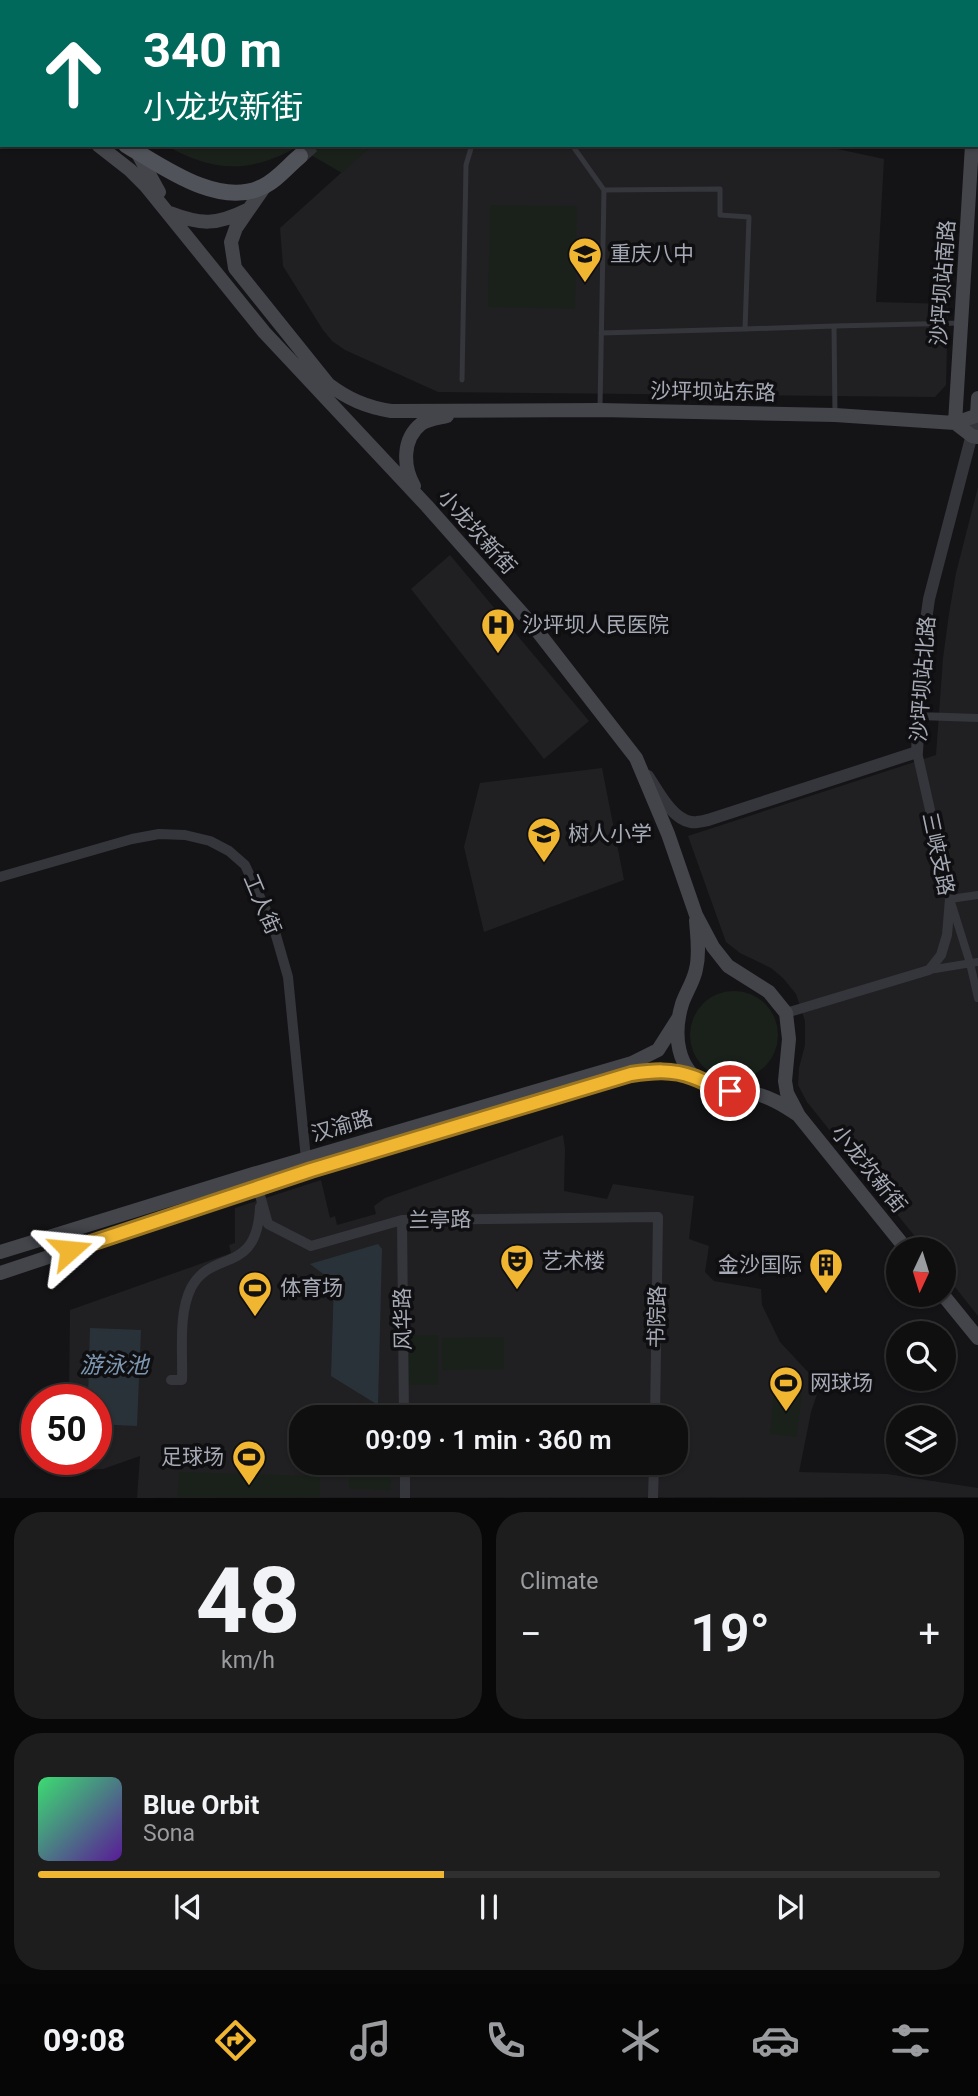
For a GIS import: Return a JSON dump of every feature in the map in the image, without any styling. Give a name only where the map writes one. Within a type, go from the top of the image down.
[{"type":"main road","points":[[100,147],[130,170],[170,213],[195,222],[212,222],[229,219],[248,209]]},
{"type":"main road","name":"沙坪坝站南路","points":[[955,423],[972,147]]},
{"type":"main road","points":[[132,149],[170,213]]},
{"type":"main road","points":[[132,149],[204,188],[236,194],[265,186]]},
{"type":"main road","points":[[300,156],[265,186],[236,228],[231,242],[235,268],[328,384],[344,395],[373,408],[391,411],[469,411]]},
{"type":"main road","name":"小龙坎新街","points":[[170,213],[264,332],[427,506],[535,628],[636,758],[668,834],[696,915],[713,947],[728,966],[769,992],[786,1013],[789,1039],[785,1081],[787,1093],[799,1115],[897,1237]]},
{"type":"main road","points":[[978,398],[978,415]]},
{"type":"main road","name":"沙坪坝站东路","points":[[469,411],[600,410],[835,415],[955,423],[978,415]]},
{"type":"main road","points":[[427,506],[406,467],[409,442],[421,424],[469,411]]},
{"type":"main road","points":[[955,423],[975,436]]},
{"type":"main road","name":"小龙坎新街","points":[[696,915],[697,965],[679,1017],[677,1033],[680,1057],[696,1078],[718,1089],[763,1095],[799,1115]]},
{"type":"main road","name":"汉渝路","points":[[0,1252],[306,1158],[632,1063],[658,1050],[679,1017]]},
{"type":"main road","name":"汉渝路","points":[[0,1273],[259,1194],[311,1170],[631,1074],[671,1071],[696,1078]]},
{"type":"main road","points":[[0,1281],[22,1266]]},
{"type":"main road","points":[[953,1307],[978,1338]]},
{"type":"street","name":"沙坪坝站北路","points":[[636,758],[670,808],[682,819],[692,822],[708,820],[917,752],[923,642],[929,599],[975,436],[978,415]]},
{"type":"street","points":[[918,716],[978,718]]},
{"type":"street","name":"三峡支路","points":[[917,752],[950,899],[947,935],[941,955],[929,970]]},
{"type":"street","name":"工人街","points":[[0,877],[132,839],[159,834],[185,835],[229,850],[245,865],[273,925],[288,977],[306,1158]]},
{"type":"street","points":[[978,895],[950,899],[974,962],[978,998]]},
{"type":"street","points":[[786,1013],[929,970],[974,962]]},
{"type":"street","points":[[171,1380],[182,1380],[185,1304],[192,1286],[204,1273],[241,1254],[255,1241],[259,1194]]},
{"type":"street","name":"兰亭路","points":[[259,1194],[268,1224],[311,1246],[402,1220],[658,1217]]},
{"type":"street","name":"书院路","points":[[655,1405],[658,1217]]},
{"type":"street","name":"风华路","points":[[402,1220],[404,1405]]},
{"type":"street","points":[[405,1475],[405,1497]]},
{"type":"street","points":[[653,1497],[654,1475]]},
{"type":"lane","points":[[462,380],[466,165],[471,147]]},
{"type":"lane","points":[[573,147],[604,190],[600,410]]},
{"type":"lane","points":[[604,190],[720,189],[720,215],[749,217],[745,329]]},
{"type":"lane","points":[[601,333],[962,323]]},
{"type":"lane","points":[[834,326],[835,415]]},
{"type":"shaded area","points":[[169,147],[297,147],[263,162],[231,166],[215,165]]},
{"type":"shaded area","points":[[297,147],[370,147],[342,173]]},
{"type":"shaded area","name":"重庆八中","points":[[370,147],[828,147],[884,159],[876,302],[948,304],[946,385],[935,397],[438,392],[345,350],[332,341],[283,266],[280,228]]},
{"type":"shaded area","points":[[490,205],[577,206],[575,309],[488,307]]},
{"type":"shaded area","points":[[978,487],[978,1316],[956,1288],[956,1237],[915,1237],[807,1102],[798,1085],[805,1045],[805,1021],[796,994],[771,968],[740,953],[726,942],[688,836],[936,755],[943,658],[956,573]]},
{"type":"shaded area","name":"沙坪坝人民医院","points":[[450,555],[589,721],[544,759],[411,589]]},
{"type":"shaded area","name":"树人小学","points":[[602,768],[624,880],[484,932],[464,847],[480,783]]},
{"type":"shaded area","points":[[734,991],[751,994],[765,1004],[775,1018],[778,1035],[775,1052],[765,1066],[751,1076],[734,1079],[717,1076],[703,1066],[693,1052],[690,1035],[693,1018],[703,1004],[717,994]]},
{"type":"shaded area","points":[[563,1135],[564,1191],[607,1199],[613,1184],[694,1196],[689,1239],[709,1246],[705,1272],[714,1281],[761,1289],[762,1305],[780,1342],[820,1385],[811,1412],[799,1472],[894,1475],[978,1488],[978,1497],[137,1498],[140,1456],[112,1466],[112,1384],[69,1384],[70,1310],[231,1253],[229,1245],[235,1243],[235,1208],[321,1180],[330,1218],[335,1216],[337,1225],[376,1214],[374,1206],[385,1198]]},
{"type":"shaded area","points":[[402,1335],[438,1335],[438,1385],[402,1385]]},
{"type":"shaded area","points":[[504,1337],[504,1369],[442,1370],[442,1338]]},
{"type":"shaded area","name":"网球场","points":[[774,1388],[802,1391],[797,1437],[770,1434]]},
{"type":"shaded area","name":"足球场","points":[[179,1472],[320,1476],[320,1497],[178,1497]]},
{"type":"shaded area","points":[[349,1475],[391,1475],[391,1490],[349,1489]]},
{"type":"water","points":[[378,1244],[382,1249],[378,1405],[331,1376],[334,1282],[310,1264]]},
{"type":"water","name":"游泳池","points":[[90,1328],[141,1330],[137,1426],[112,1425],[112,1384],[88,1384]]},
{"type":"tunnel","points":[[300,156],[310,147]]},
{"type":"place","name":"重庆八中","points":[[585,284]]},
{"type":"place","name":"沙坪坝人民医院","points":[[498,655]]},
{"type":"place","name":"树人小学","points":[[544,864]]},
{"type":"place","name":"艺术楼","points":[[517,1291]]},
{"type":"place","name":"金沙国际","points":[[826,1295]]},
{"type":"place","name":"体育场","points":[[255,1318]]},
{"type":"place","name":"网球场","points":[[786,1413]]},
{"type":"place","name":"足球场","points":[[249,1487]]},
{"type":"route","points":[[70,1250],[311,1170],[631,1074],[671,1071],[730,1091]]}]
